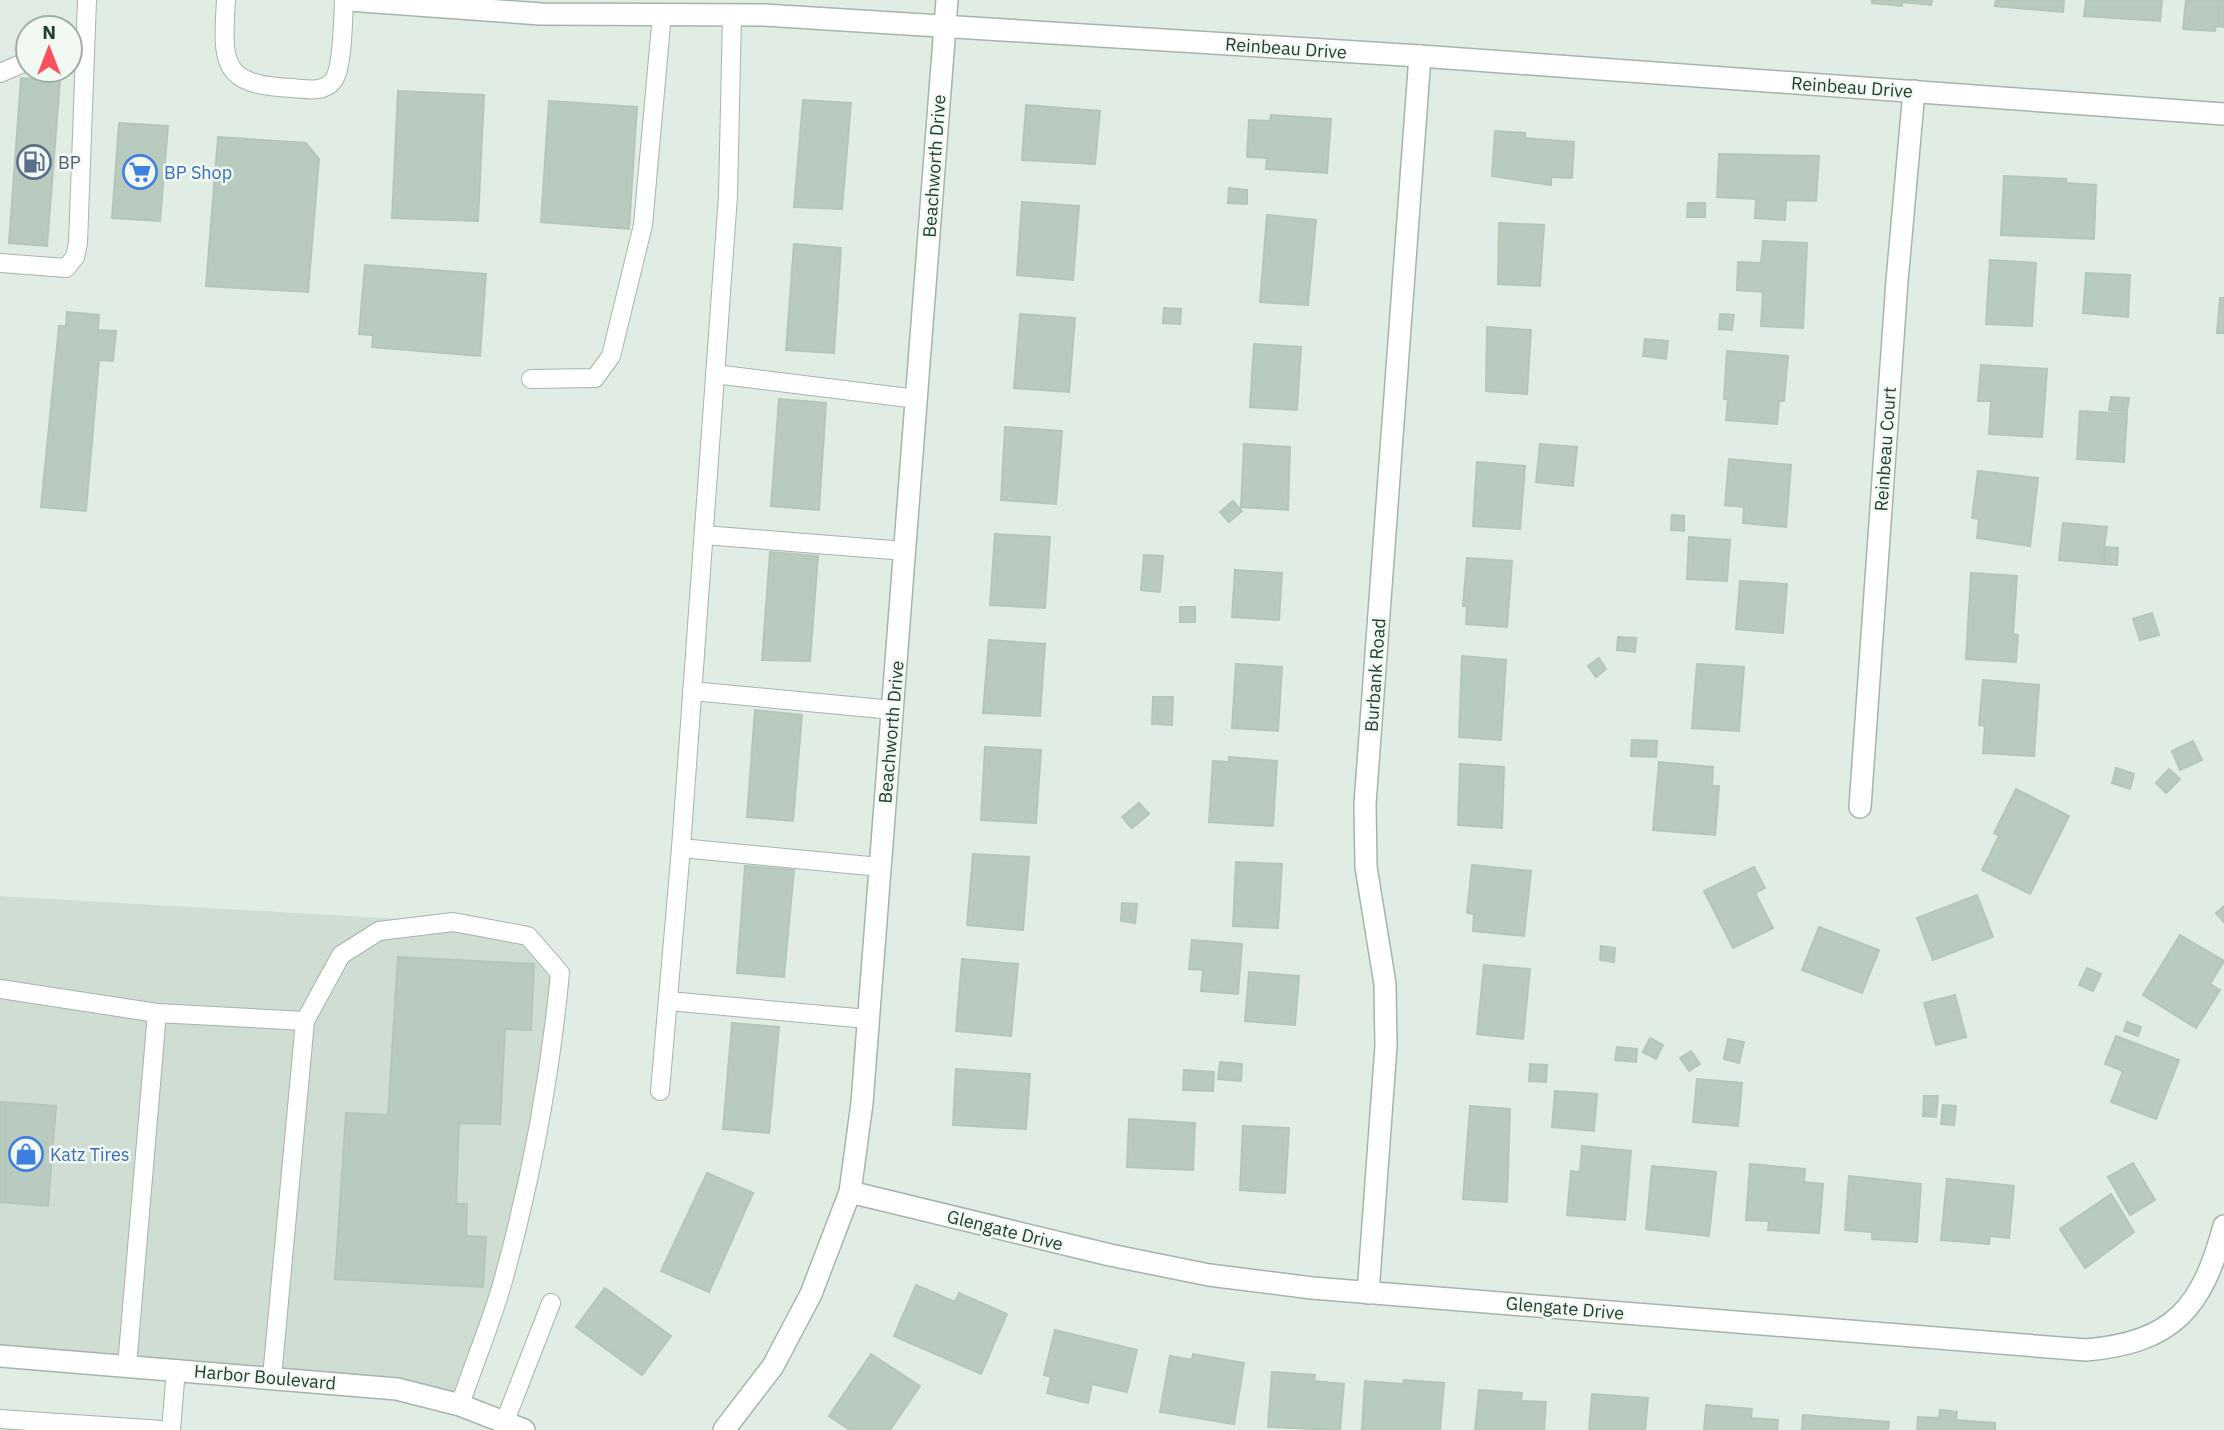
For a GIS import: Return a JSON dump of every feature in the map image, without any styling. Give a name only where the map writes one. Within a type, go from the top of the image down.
[{"type":"street","name":"Reinbeau Drive","points":[[346,0],[732,15],[945,27],[1420,56],[2224,114]]},
{"type":"street","name":"Beachworth Drive","points":[[724,1430],[773,1366],[811,1294],[850,1192],[868,1019],[947,0]]},
{"type":"street","name":"Burbank Road","points":[[1368,1293],[1386,1046],[1385,984],[1366,867],[1365,804],[1420,56]]},
{"type":"street","name":"Reinbeau Court","points":[[1860,807],[1896,294],[1914,91]]},
{"type":"street","name":"Glengate Drive","points":[[850,1192],[1110,1255],[1209,1275],[1368,1293],[2086,1350],[2140,1341],[2167,1328],[2203,1289],[2214,1265],[2224,1226]]},
{"type":"street","name":"Harbor Boulevard","points":[[0,1356],[397,1388],[460,1405],[515,1425]]},
{"type":"lane","points":[[226,0],[223,45],[225,55],[243,81],[257,87],[318,90],[333,81],[338,69],[346,0]]},
{"type":"lane","points":[[531,379],[595,378],[611,356],[643,225],[662,14]]},
{"type":"lane","points":[[660,1091],[681,848],[728,196],[732,15]]},
{"type":"lane","points":[[0,263],[66,268],[75,257],[78,243],[77,84]]},
{"type":"lane","points":[[715,374],[917,399]]},
{"type":"lane","points":[[704,535],[905,551]]},
{"type":"lane","points":[[692,691],[893,710]]},
{"type":"lane","points":[[681,848],[880,867]]},
{"type":"lane","points":[[272,1377],[305,1021],[341,955],[379,931],[453,922],[528,936],[560,973],[555,1024],[530,1164],[500,1289],[460,1405]]},
{"type":"lane","points":[[0,989],[157,1013],[305,1021]]},
{"type":"lane","points":[[668,1002],[868,1019]]},
{"type":"lane","points":[[127,1366],[157,1013]]},
{"type":"lane","points":[[515,1425],[551,1303]]},
{"type":"lane","points":[[170,1430],[176,1369]]},
{"type":"lane","points":[[0,1419],[162,1430]]},
{"type":"shaded area","points":[[0,896],[453,922],[528,936],[560,973],[530,1164],[460,1405],[0,1356]]},
{"type":"building","points":[[1872,0],[1932,0],[1931,5],[1902,2],[1902,6],[1872,3]]},
{"type":"building","points":[[1996,0],[2064,0],[2063,12],[1995,6]]},
{"type":"building","points":[[2086,0],[2162,0],[2160,21],[2084,16]]},
{"type":"building","points":[[2186,0],[2224,0],[2224,27],[2216,26],[2215,31],[2183,29]]},
{"type":"building","name":"BP","points":[[21,84],[60,84],[47,246],[9,243]]},
{"type":"building","points":[[398,91],[484,95],[478,221],[392,218]]},
{"type":"building","points":[[803,100],[851,103],[842,209],[794,207]]},
{"type":"building","points":[[549,101],[637,107],[629,229],[541,222]]},
{"type":"building","points":[[1026,105],[1100,111],[1095,164],[1022,160]]},
{"type":"building","points":[[1271,115],[1331,119],[1327,173],[1266,169],[1267,158],[1247,157],[1249,120],[1270,121]]},
{"type":"building","name":"BP Shop","points":[[119,123],[168,126],[160,221],[112,218]]},
{"type":"building","points":[[1495,131],[1525,133],[1525,138],[1574,142],[1572,178],[1551,177],[1551,185],[1492,176]]},
{"type":"building","points":[[218,137],[306,143],[319,159],[308,292],[206,286]]},
{"type":"building","points":[[1719,154],[1819,156],[1816,201],[1786,200],[1785,220],[1755,218],[1756,199],[1717,197]]},
{"type":"building","points":[[2004,176],[2066,179],[2066,183],[2096,185],[2094,239],[2001,235]]},
{"type":"building","points":[[1229,188],[1247,190],[1247,204],[1228,203]]},
{"type":"building","points":[[1022,202],[1079,206],[1073,280],[1017,275]]},
{"type":"building","points":[[1688,203],[1705,203],[1705,217],[1687,217]]},
{"type":"building","points":[[1267,215],[1316,220],[1308,305],[1260,302]]},
{"type":"building","points":[[1499,223],[1544,225],[1540,286],[1498,284]]},
{"type":"building","points":[[1763,241],[1807,243],[1803,328],[1761,326],[1763,292],[1737,290],[1738,262],[1761,263]]},
{"type":"building","points":[[794,244],[841,248],[834,353],[786,350]]},
{"type":"building","points":[[1990,260],[2036,263],[2032,326],[1986,324]]},
{"type":"building","points":[[365,265],[486,274],[480,356],[372,347],[373,335],[359,334]]},
{"type":"building","points":[[2086,273],[2130,275],[2128,317],[2083,313]]},
{"type":"building","points":[[2220,298],[2224,298],[2224,333],[2217,333]]},
{"type":"building","points":[[1164,308],[1181,309],[1180,324],[1163,323]]},
{"type":"building","points":[[67,312],[99,315],[98,330],[116,331],[113,361],[99,360],[86,511],[41,507],[59,326],[66,326]]},
{"type":"building","points":[[1020,314],[1075,318],[1069,392],[1014,388]]},
{"type":"building","points":[[1720,314],[1734,315],[1732,330],[1719,329]]},
{"type":"building","points":[[1487,327],[1531,330],[1527,394],[1486,391]]},
{"type":"building","points":[[1645,339],[1668,341],[1666,359],[1643,356]]},
{"type":"building","points":[[1254,344],[1301,347],[1297,410],[1250,407]]},
{"type":"building","points":[[1727,351],[1788,356],[1784,401],[1779,401],[1777,424],[1726,420],[1728,399],[1724,399]]},
{"type":"building","points":[[1981,365],[2047,369],[2042,437],[1989,434],[1991,401],[1978,401]]},
{"type":"building","points":[[2111,397],[2129,398],[2127,412],[2109,410]]},
{"type":"building","points":[[779,399],[826,403],[819,510],[771,506]]},
{"type":"building","points":[[2080,411],[2127,414],[2124,462],[2077,459]]},
{"type":"building","points":[[1005,427],[1062,431],[1056,504],[1001,500]]},
{"type":"building","points":[[1244,444],[1290,447],[1288,510],[1241,507]]},
{"type":"building","points":[[1540,444],[1577,447],[1573,486],[1536,482]]},
{"type":"building","points":[[1729,459],[1791,465],[1786,527],[1743,523],[1744,507],[1725,505]]},
{"type":"building","points":[[1477,462],[1525,466],[1520,529],[1473,526]]},
{"type":"building","points":[[1978,471],[2038,478],[2030,546],[1977,538],[1979,519],[1972,518]]},
{"type":"building","points":[[1233,501],[1242,511],[1229,522],[1220,512]]},
{"type":"building","points":[[1672,515],[1684,516],[1684,531],[1671,530]]},
{"type":"building","points":[[2063,523],[2107,527],[2102,564],[2059,560]]},
{"type":"building","points":[[995,534],[1050,537],[1045,608],[990,605]]},
{"type":"building","points":[[1689,537],[1730,540],[1727,581],[1687,579]]},
{"type":"building","points":[[2105,547],[2118,548],[2117,565],[2104,564]]},
{"type":"building","points":[[770,552],[818,556],[810,661],[762,660]]},
{"type":"building","points":[[1144,555],[1163,556],[1160,592],[1141,590]]},
{"type":"building","points":[[1467,558],[1512,561],[1507,627],[1466,624],[1467,606],[1463,606]]},
{"type":"building","points":[[1235,570],[1282,573],[1279,620],[1232,617]]},
{"type":"building","points":[[1971,573],[2017,576],[2013,634],[2018,635],[2016,662],[1966,659]]},
{"type":"building","points":[[1740,581],[1787,584],[1783,633],[1736,629]]},
{"type":"building","points":[[1180,607],[1195,607],[1195,622],[1180,622]]},
{"type":"building","points":[[2152,613],[2159,635],[2140,640],[2133,619]]},
{"type":"building","points":[[1618,637],[1636,638],[1635,652],[1617,650]]},
{"type":"building","points":[[989,640],[1045,644],[1040,716],[983,713]]},
{"type":"building","points":[[1462,656],[1506,660],[1501,740],[1459,737]]},
{"type":"building","points":[[1599,658],[1606,669],[1596,677],[1588,666]]},
{"type":"building","points":[[1236,664],[1282,667],[1278,731],[1232,728]]},
{"type":"building","points":[[1697,664],[1744,667],[1739,731],[1692,728]]},
{"type":"building","points":[[1983,680],[2039,685],[2034,756],[1983,753],[1985,726],[1979,725]]},
{"type":"building","points":[[1153,697],[1173,697],[1172,725],[1152,724]]},
{"type":"building","points":[[755,710],[802,715],[793,821],[747,817]]},
{"type":"building","points":[[1632,740],[1657,741],[1656,757],[1631,756]]},
{"type":"building","points":[[2193,741],[2202,760],[2180,770],[2172,751]]},
{"type":"building","points":[[985,747],[1041,750],[1036,823],[981,820]]},
{"type":"building","points":[[1229,757],[1277,761],[1273,826],[1209,822],[1213,761],[1229,762]]},
{"type":"building","points":[[1659,762],[1713,767],[1712,786],[1719,786],[1715,835],[1653,830]]},
{"type":"building","points":[[1460,764],[1504,767],[1502,828],[1458,825]]},
{"type":"building","points":[[2116,768],[2134,774],[2130,789],[2112,783]]},
{"type":"building","points":[[2169,769],[2180,779],[2166,793],[2156,783]]},
{"type":"building","points":[[2016,789],[2069,816],[2030,894],[1982,870],[1999,836],[1994,833]]},
{"type":"building","points":[[1139,803],[1149,814],[1132,828],[1122,817]]},
{"type":"building","points":[[973,854],[1029,857],[1023,930],[967,925]]},
{"type":"building","points":[[1236,862],[1282,864],[1278,928],[1233,926]]},
{"type":"building","points":[[1472,865],[1531,871],[1524,936],[1473,931],[1474,914],[1467,913]]},
{"type":"building","points":[[745,866],[794,870],[784,977],[737,973]]},
{"type":"building","points":[[1754,867],[1765,888],[1755,893],[1773,928],[1733,948],[1704,891]]},
{"type":"building","points":[[1977,895],[1993,937],[1933,960],[1917,918]]},
{"type":"building","points":[[1122,903],[1137,904],[1135,923],[1121,921]]},
{"type":"building","points":[[2224,906],[2224,922],[2216,913]]},
{"type":"building","points":[[1819,927],[1879,950],[1862,993],[1802,970]]},
{"type":"building","points":[[2180,935],[2224,961],[2210,984],[2220,990],[2196,1028],[2143,995]]},
{"type":"building","points":[[1192,940],[1242,944],[1238,994],[1201,991],[1203,970],[1189,969]]},
{"type":"building","points":[[1601,946],[1615,948],[1614,962],[1600,960]]},
{"type":"building","points":[[398,957],[534,964],[531,1030],[505,1029],[500,1124],[459,1123],[456,1204],[467,1204],[466,1236],[486,1237],[483,1287],[335,1279],[346,1113],[388,1115]]},
{"type":"building","points":[[962,959],[1018,964],[1011,1036],[956,1031]]},
{"type":"building","points":[[1484,965],[1530,969],[1523,1039],[1477,1034]]},
{"type":"building","points":[[2087,968],[2101,974],[2093,991],[2079,985]]},
{"type":"building","points":[[1249,972],[1299,976],[1295,1025],[1245,1021]]},
{"type":"building","points":[[1955,995],[1966,1037],[1936,1045],[1924,1003]]},
{"type":"building","points":[[2127,1022],[2141,1027],[2138,1036],[2124,1031]]},
{"type":"building","points":[[732,1023],[779,1027],[769,1133],[723,1129]]},
{"type":"building","points":[[2116,1036],[2179,1060],[2156,1119],[2111,1102],[2123,1071],[2105,1064]]},
{"type":"building","points":[[1650,1038],[1663,1045],[1656,1059],[1643,1052]]},
{"type":"building","points":[[1728,1039],[1744,1042],[1739,1063],[1724,1059]]},
{"type":"building","points":[[1617,1047],[1637,1049],[1636,1062],[1615,1060]]},
{"type":"building","points":[[1691,1051],[1700,1064],[1689,1071],[1680,1058]]},
{"type":"building","points":[[1220,1062],[1242,1064],[1241,1081],[1218,1079]]},
{"type":"building","points":[[1530,1064],[1547,1065],[1546,1082],[1529,1081]]},
{"type":"building","points":[[956,1069],[1030,1074],[1026,1129],[953,1125]]},
{"type":"building","points":[[1184,1070],[1214,1072],[1213,1091],[1183,1090]]},
{"type":"building","points":[[1697,1079],[1742,1083],[1738,1126],[1693,1122]]},
{"type":"building","points":[[1555,1091],[1597,1094],[1594,1131],[1552,1127]]},
{"type":"building","points":[[1924,1096],[1938,1096],[1936,1117],[1923,1116]]},
{"type":"building","name":"Katz Tires","points":[[0,1102],[56,1106],[48,1206],[0,1202]]},
{"type":"building","points":[[1943,1105],[1956,1106],[1954,1125],[1941,1124]]},
{"type":"building","points":[[1470,1106],[1510,1109],[1507,1202],[1463,1199]]},
{"type":"building","points":[[1129,1119],[1195,1123],[1193,1170],[1127,1167]]},
{"type":"building","points":[[1243,1126],[1289,1128],[1285,1193],[1240,1190]]},
{"type":"building","points":[[1582,1146],[1631,1151],[1625,1220],[1567,1215],[1571,1171],[1580,1172]]},
{"type":"building","points":[[2133,1163],[2155,1200],[2130,1215],[2108,1177]]},
{"type":"building","points":[[1750,1164],[1805,1169],[1804,1182],[1823,1184],[1819,1233],[1768,1230],[1769,1221],[1746,1220]]},
{"type":"building","points":[[1652,1166],[1716,1172],[1709,1236],[1646,1229]]},
{"type":"building","points":[[707,1173],[753,1193],[709,1292],[661,1271]]},
{"type":"building","points":[[1849,1176],[1921,1184],[1917,1242],[1872,1239],[1872,1232],[1845,1230]]},
{"type":"building","points":[[1947,1179],[2014,1186],[2009,1238],[1990,1236],[1989,1244],[1941,1240]]},
{"type":"building","points":[[2111,1194],[2134,1232],[2085,1268],[2060,1229]]},
{"type":"building","points":[[916,1285],[955,1302],[959,1293],[1007,1314],[981,1374],[894,1336]]},
{"type":"building","points":[[605,1288],[671,1336],[642,1375],[576,1327]]},
{"type":"building","points":[[1055,1330],[1137,1350],[1127,1392],[1092,1384],[1088,1403],[1047,1393],[1051,1377],[1044,1375]]},
{"type":"building","points":[[871,1354],[920,1386],[890,1430],[850,1430],[829,1416]]},
{"type":"building","points":[[1193,1354],[1244,1363],[1234,1424],[1160,1412],[1170,1356],[1192,1360]]},
{"type":"building","points":[[1272,1372],[1315,1375],[1314,1381],[1344,1384],[1340,1430],[1268,1427]]},
{"type":"building","points":[[1404,1380],[1444,1383],[1440,1430],[1362,1430],[1365,1381],[1403,1384]]},
{"type":"building","points":[[1479,1390],[1522,1393],[1521,1401],[1546,1402],[1544,1430],[1475,1430]]},
{"type":"building","points":[[1592,1394],[1648,1398],[1645,1430],[1589,1430]]},
{"type":"building","points":[[1706,1405],[1752,1409],[1751,1418],[1778,1420],[1777,1430],[1704,1430]]},
{"type":"building","points":[[1940,1410],[1957,1412],[1956,1420],[1995,1423],[1995,1430],[1917,1430],[1918,1417],[1939,1418]]},
{"type":"building","points":[[1803,1415],[1889,1422],[1888,1430],[1802,1430]]},
{"type":"place","name":"BP","points":[[34,162]]},
{"type":"place","name":"BP Shop","points":[[140,172]]},
{"type":"place","name":"Katz Tires","points":[[26,1154]]}]
